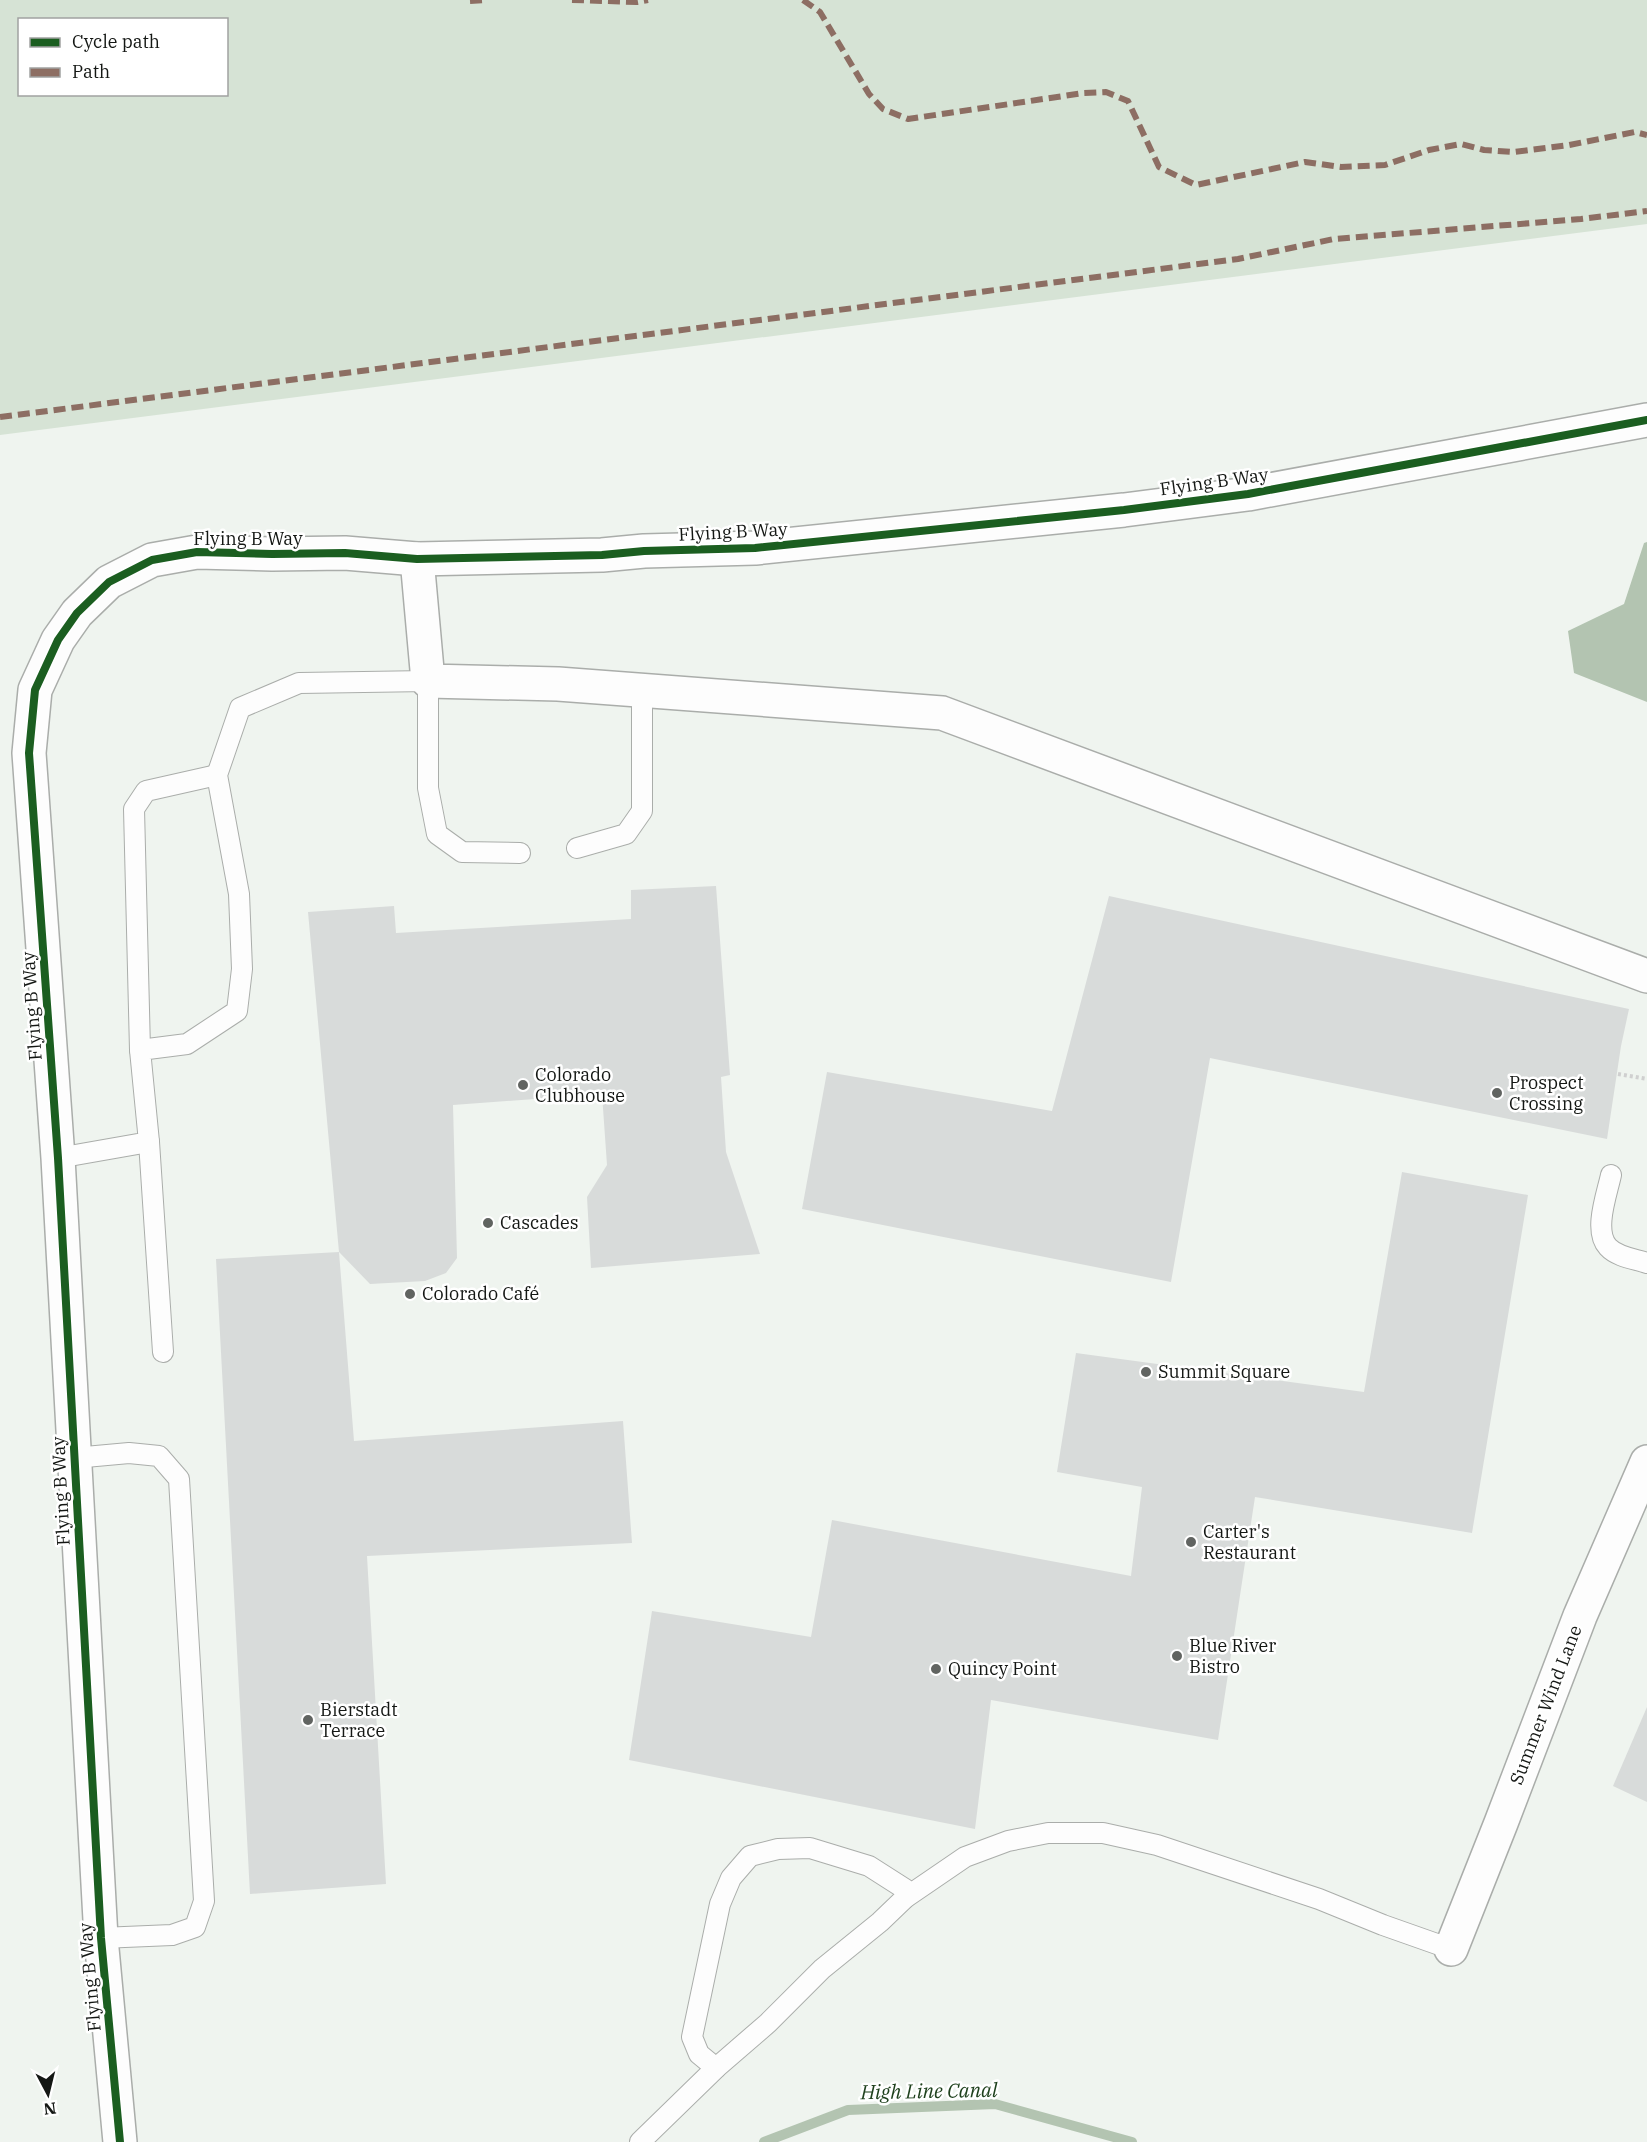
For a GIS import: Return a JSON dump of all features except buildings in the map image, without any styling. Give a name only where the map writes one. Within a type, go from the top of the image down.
[{"type":"street","name":"Flying B Way","points":[[120,2142],[101,1938],[58,1158],[29,753],[35,690],[58,640],[77,613],[109,582],[152,560],[197,552],[345,553],[417,559],[602,555],[644,551],[754,548],[1124,510],[1248,494],[1647,420]]},
{"type":"street","points":[[417,559],[428,681],[558,684],[942,713],[1647,976]]},
{"type":"street","name":"Summer Wind Lane","points":[[1451,1949],[1580,1616],[1647,1462]]},
{"type":"lane","points":[[140,1050],[187,1044],[237,1011],[242,969],[239,894],[217,775],[240,708],[298,683],[428,681],[428,788],[437,834],[462,852],[520,853]]},
{"type":"lane","points":[[577,848],[626,834],[642,811],[642,690]]},
{"type":"lane","points":[[163,1352],[149,1142],[140,1050],[134,809],[146,791],[217,775]]},
{"type":"lane","points":[[58,1158],[149,1142]]},
{"type":"lane","points":[[1611,1174],[1602,1214],[1602,1236],[1609,1248],[1625,1257],[1647,1263]]},
{"type":"lane","points":[[74,1458],[129,1453],[159,1456],[178,1479],[204,1889],[204,1900],[195,1927],[172,1935],[101,1938]]},
{"type":"lane","points":[[640,2142],[716,2068],[768,2023],[822,1969],[880,1922],[905,1898],[965,1857],[1008,1841],[1048,1833],[1103,1833],[1157,1845],[1251,1875],[1451,1949]]},
{"type":"lane","points":[[716,2068],[699,2054],[692,2037],[720,1904],[731,1878],[750,1856],[778,1849],[810,1848],[869,1866],[905,1889],[905,1898]]},
{"type":"path","points":[[1618,1074],[1647,1079]]},
{"type":"shaded area","points":[[0,0],[1647,0],[1647,224],[0,435]]},
{"type":"shaded area","points":[[1647,542],[1647,702],[1574,673],[1568,631],[1624,604],[1644,543]]},
{"type":"waterway","name":"High Line Canal","points":[[764,2142],[848,2110],[995,2104],[1132,2142]]},
{"type":"marked path","points":[[470,1],[485,0]]},
{"type":"marked path","points":[[572,0],[637,2],[648,0]]},
{"type":"marked path","points":[[803,0],[820,12],[869,94],[883,109],[908,119],[1084,93],[1106,92],[1128,101],[1159,167],[1196,185],[1305,162],[1341,167],[1385,165],[1429,150],[1461,144],[1484,150],[1514,152],[1569,145],[1635,132],[1647,135]]},
{"type":"marked path","points":[[0,417],[1238,259],[1334,239],[1581,219],[1647,211]]},
{"type":"cycle path","points":[[120,2142],[101,1938],[58,1158],[29,753],[35,690],[58,640],[77,613],[109,582],[152,560],[197,552],[345,553],[417,559],[602,555],[644,551],[755,548],[1124,510],[1248,494],[1647,420]]},
{"type":"place","name":"Colorado Clubhouse","points":[[523,1085]]},
{"type":"place","name":"Prospect Crossing","points":[[1497,1093]]},
{"type":"place","name":"Cascades","points":[[488,1223]]},
{"type":"place","name":"Colorado Café","points":[[410,1294]]},
{"type":"place","name":"Summit Square","points":[[1146,1372]]},
{"type":"place","name":"Carter's Restaurant","points":[[1191,1542]]},
{"type":"place","name":"Blue River Bistro","points":[[1177,1656]]},
{"type":"place","name":"Quincy Point","points":[[936,1669]]},
{"type":"place","name":"Bierstadt Terrace","points":[[308,1720]]}]
